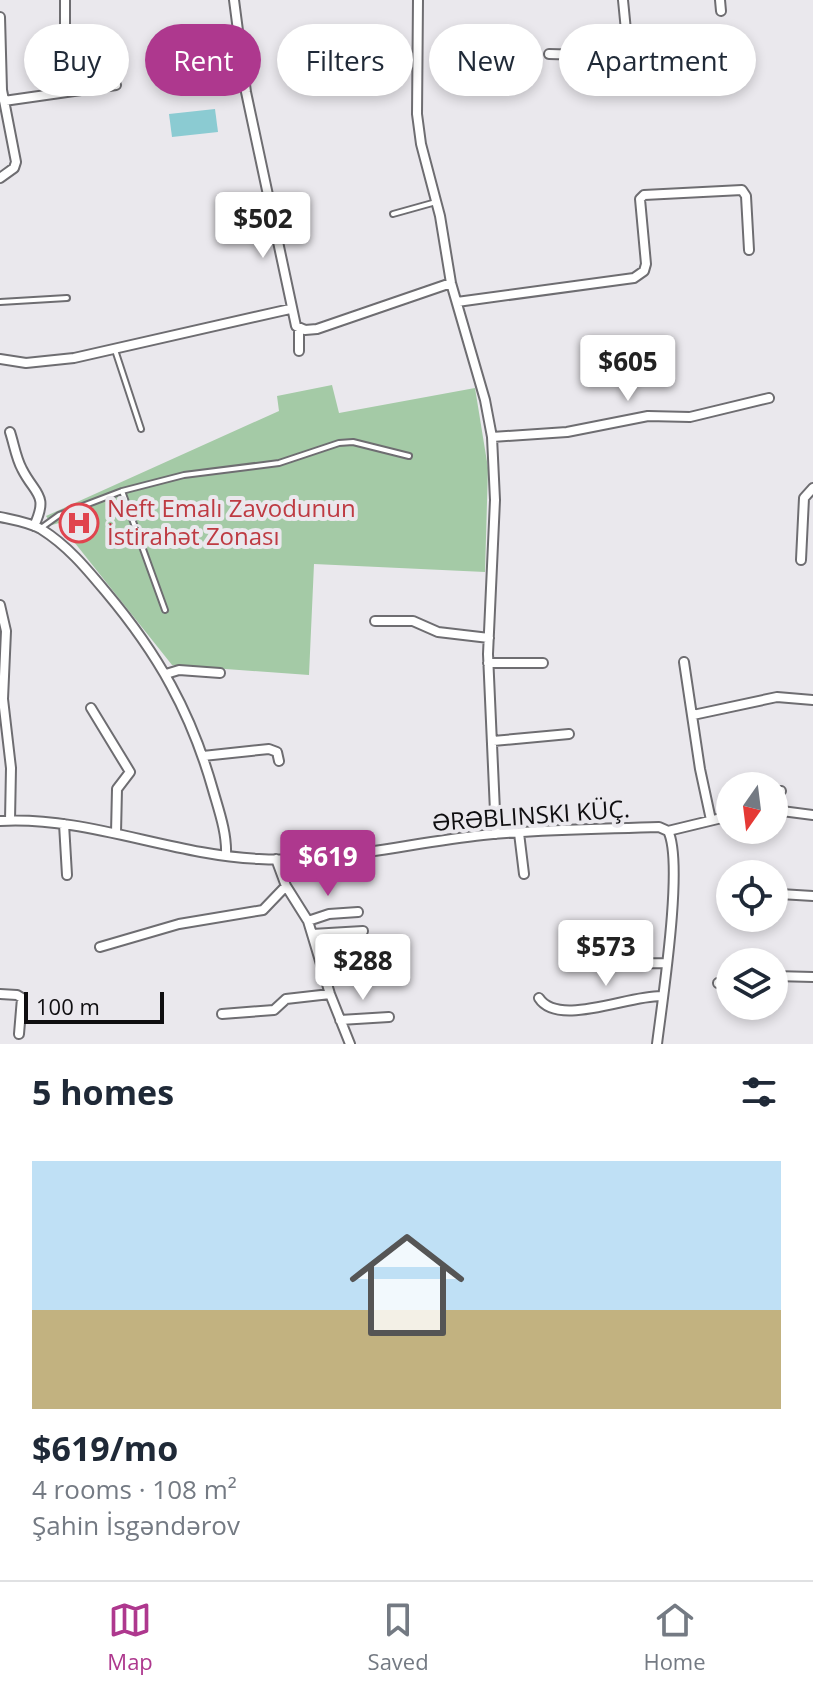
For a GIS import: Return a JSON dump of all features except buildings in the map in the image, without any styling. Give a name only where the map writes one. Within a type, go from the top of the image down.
[{"type":"street","points":[[65,0],[65,24]]},
{"type":"street","points":[[234,0],[246,92],[290,309],[299,329],[299,351]]},
{"type":"street","points":[[418,0],[417,114],[423,156],[436,202],[451,283],[485,400],[492,437],[495,491],[488,663],[496,834]]},
{"type":"street","points":[[549,54],[623,56],[628,51],[623,0]]},
{"type":"street","points":[[720,0],[721,11]]},
{"type":"street","points":[[0,17],[4,101],[16,162],[14,168],[0,178]]},
{"type":"street","points":[[4,101],[38,96]]},
{"type":"street","points":[[457,302],[634,278],[644,271],[646,264],[640,209],[640,199],[644,195],[742,190],[746,196],[749,250]]},
{"type":"street","points":[[299,329],[317,329],[451,283]]},
{"type":"street","points":[[0,359],[26,363],[60,360],[290,309]]},
{"type":"street","points":[[492,437],[567,432],[648,416],[690,417],[769,398]]},
{"type":"street","points":[[10,432],[21,468],[42,501],[37,527]]},
{"type":"street","points":[[801,560],[804,498],[813,488]]},
{"type":"street","points":[[0,517],[37,527],[69,550],[133,624],[166,674],[203,756],[224,828],[226,855]]},
{"type":"street","points":[[0,605],[6,631],[3,730],[11,768],[5,820]]},
{"type":"street","points":[[375,621],[413,621],[438,632],[489,638]]},
{"type":"street","points":[[684,662],[711,820]]},
{"type":"street","points":[[488,663],[543,663]]},
{"type":"street","points":[[166,674],[179,670],[220,673]]},
{"type":"street","points":[[693,715],[769,698],[813,700]]},
{"type":"street","points":[[91,708],[129,768],[129,776],[117,789],[116,833]]},
{"type":"street","points":[[493,741],[569,734]]},
{"type":"street","points":[[203,756],[269,749],[277,752],[279,761]]},
{"type":"street","points":[[788,812],[813,815]]},
{"type":"street","name":"ƏRƏBLINSKI KÜÇ.","points":[[5,820],[64,824],[226,855],[276,859],[361,854],[496,834],[659,827],[668,831],[716,819]]},
{"type":"street","points":[[64,824],[67,875]]},
{"type":"street","points":[[657,1044],[673,871],[672,843],[668,831]]},
{"type":"street","points":[[519,833],[524,874]]},
{"type":"street","points":[[276,859],[286,886],[308,921],[330,994],[350,1044]]},
{"type":"street","points":[[100,947],[179,924],[258,912],[267,907],[286,886]]},
{"type":"street","points":[[788,894],[813,896]]},
{"type":"street","points":[[308,921],[329,914],[358,912]]},
{"type":"street","points":[[312,934],[363,931]]},
{"type":"street","points":[[587,964],[666,963]]},
{"type":"street","points":[[788,976],[813,977]]},
{"type":"street","points":[[0,994],[22,998],[19,1034]]},
{"type":"street","points":[[222,1014],[274,1010],[286,999],[330,994]]},
{"type":"street","points":[[539,998],[549,1009],[567,1011],[643,996],[663,996]]},
{"type":"street","points":[[340,1020],[389,1017]]},
{"type":"lane","points":[[393,214],[436,202]]},
{"type":"lane","points":[[0,302],[67,298]]},
{"type":"lane","points":[[115,350],[141,429]]},
{"type":"lane","points":[[37,527],[59,515],[122,491],[184,475],[279,463],[339,443],[353,442],[409,456]]},
{"type":"lane","points":[[122,491],[165,610]]},
{"type":"green space","points":[[332,385],[339,413],[475,388],[488,468],[485,572],[314,564],[309,675],[172,665],[59,523],[52,525],[46,516],[279,411],[277,396]]},
{"type":"water","points":[[215,109],[218,132],[172,137],[169,114]]},
{"type":"place","name":"Neft Emalı Zavodunun İstirahət Zonası","points":[[79,523]]}]
